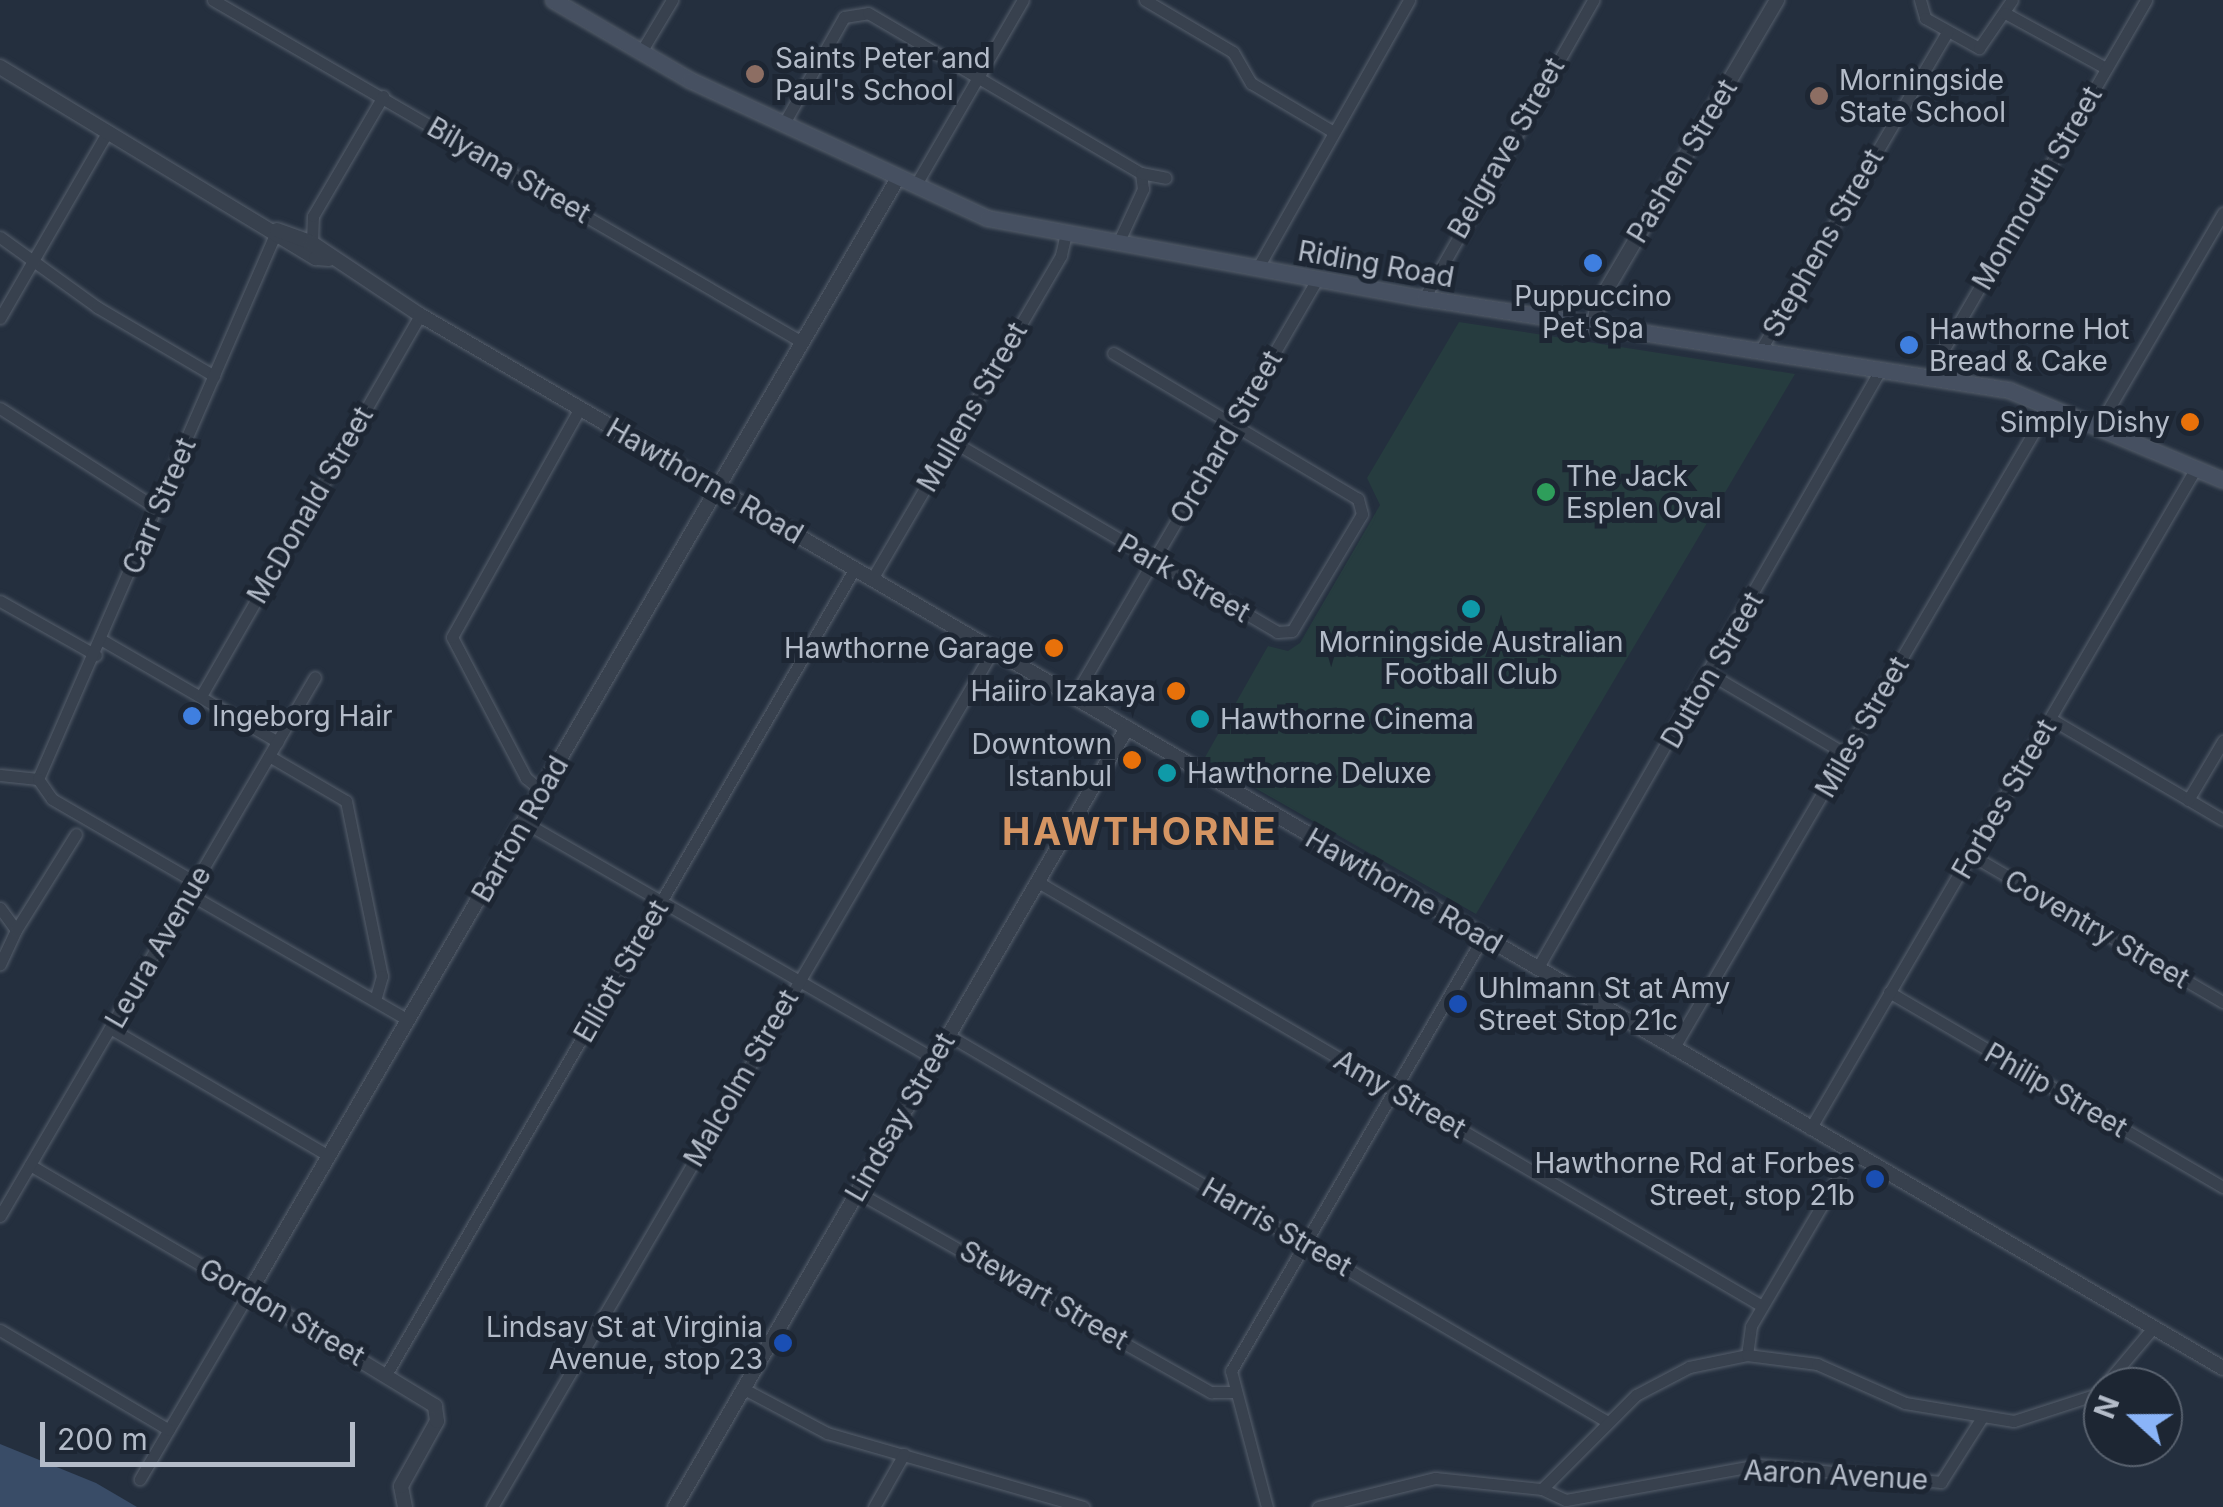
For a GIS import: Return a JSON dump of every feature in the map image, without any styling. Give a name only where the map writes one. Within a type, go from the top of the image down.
[{"type":"main road","name":"Riding Road","points":[[553,0],[641,52],[783,125],[987,218],[1317,280],[2009,390],[2223,480]]},
{"type":"street","name":"Bilyana Street","points":[[214,0],[802,342]]},
{"type":"street","points":[[641,52],[672,0]]},
{"type":"street","points":[[915,186],[1023,0]]},
{"type":"street","points":[[1144,0],[1233,52],[1251,83],[1332,131]]},
{"type":"street","points":[[1257,269],[1409,0]]},
{"type":"street","name":"Belgrave Street","points":[[1424,298],[1593,0]]},
{"type":"street","name":"Pashen Street","points":[[1594,324],[1598,304],[1777,0]]},
{"type":"street","points":[[1920,0],[1921,14],[1979,48],[2012,0]]},
{"type":"street","name":"Monmouth Street","points":[[1934,378],[2146,0]]},
{"type":"street","points":[[783,125],[844,17],[855,11],[978,76],[1142,173],[1166,178]]},
{"type":"street","points":[[2005,13],[2106,68]]},
{"type":"street","name":"Stephens Street","points":[[1760,351],[1946,32]]},
{"type":"street","name":"Hawthorne Road","points":[[0,67],[277,230],[316,258],[328,259]]},
{"type":"street","points":[[312,243],[312,220],[382,96]]},
{"type":"street","points":[[0,318],[108,130]]},
{"type":"street","points":[[1118,243],[1143,189],[1142,173]]},
{"type":"street","name":"Barton Road","points":[[140,1479],[898,178]]},
{"type":"street","points":[[2098,426],[2223,212]]},
{"type":"street","name":"Hawthorne Road","points":[[277,230],[312,243],[328,259],[420,315],[2151,1330],[2223,1368]]},
{"type":"street","name":"Carr Street","points":[[38,779],[96,655],[277,230]]},
{"type":"street","name":"Mullens Street","points":[[872,578],[1061,256],[1066,234]]},
{"type":"street","points":[[0,237],[34,258],[96,307],[214,376]]},
{"type":"street","name":"Orchard Street","points":[[1074,697],[1317,280]]},
{"type":"street","name":"McDonald Street","points":[[201,696],[420,315]]},
{"type":"street","points":[[1113,353],[1233,424]]},
{"type":"street","name":"Dutton Street","points":[[1538,968],[1710,674],[1880,370]]},
{"type":"street","name":"Miles Street","points":[[1673,1049],[2050,406]]},
{"type":"street","points":[[0,408],[158,509]]},
{"type":"street","points":[[542,791],[526,778],[452,637],[580,408]]},
{"type":"street","name":"Park Street","points":[[952,441],[1287,634],[1362,514],[1361,504],[1233,424]]},
{"type":"street","name":"Forbes Street","points":[[1810,1129],[2196,468]]},
{"type":"street","name":"Elliott Street","points":[[387,1373],[854,568]]},
{"type":"street","points":[[0,601],[96,655]]},
{"type":"street","points":[[102,640],[278,742]]},
{"type":"street","name":"Malcolm Street","points":[[492,1507],[993,650]]},
{"type":"street","points":[[1710,674],[1846,754]]},
{"type":"street","name":"Leura Avenue","points":[[0,1216],[315,677]]},
{"type":"street","points":[[2051,719],[2223,820]]},
{"type":"street","name":"Lindsay Street","points":[[675,1507],[1127,728]]},
{"type":"street","points":[[2188,800],[2223,741]]},
{"type":"street","points":[[269,756],[346,800],[382,976],[375,1000]]},
{"type":"street","points":[[0,775],[38,779],[52,799],[408,1020]]},
{"type":"street","points":[[524,822],[934,1059]]},
{"type":"street","points":[[0,965],[16,930],[76,834]]},
{"type":"street","name":"Coventry Street","points":[[1972,855],[2223,1002]]},
{"type":"street","name":"Amy Street","points":[[1038,882],[1762,1306]]},
{"type":"street","points":[[0,908],[16,930]]},
{"type":"street","points":[[1267,1507],[1232,1392],[1230,1371],[1483,937]]},
{"type":"street","name":"Philip Street","points":[[1889,992],[2223,1187]]},
{"type":"street","points":[[110,1028],[329,1156]]},
{"type":"street","name":"Harris Street","points":[[948,1035],[1606,1421]]},
{"type":"street","points":[[1747,1355],[1762,1306],[1852,1154]]},
{"type":"street","name":"Gordon Street","points":[[30,1165],[426,1396],[437,1412],[401,1486],[405,1507]]},
{"type":"street","name":"Stewart Street","points":[[857,1192],[1211,1392],[1232,1392]]},
{"type":"street","points":[[0,1330],[169,1430]]},
{"type":"street","points":[[1318,1507],[1435,1478],[1542,1489],[1636,1395],[1689,1367],[1747,1355],[1816,1364],[1905,1403],[2014,1421],[2082,1402],[2096,1394],[2151,1330]]},
{"type":"street","points":[[744,1389],[813,1428],[1084,1507]]},
{"type":"street","name":"Aaron Avenue","points":[[1542,1489],[1566,1500],[1759,1465],[1941,1482],[1981,1418]]},
{"type":"street","points":[[874,1507],[904,1454]]},
{"type":"green space","points":[[1459,322],[1795,374],[1476,914],[1204,759],[1268,646],[1288,651],[1300,643],[1380,505],[1367,478]]},
{"type":"water","points":[[0,1444],[96,1483],[137,1507],[0,1507]]},
{"type":"place","name":"Saints Peter and Paul's School","points":[[755,74]]},
{"type":"place","name":"Morningside State School","points":[[1819,96]]},
{"type":"place","name":"Puppuccino Pet Spa","points":[[1593,263]]},
{"type":"place","name":"Hawthorne Hot Bread & Cake","points":[[1909,345]]},
{"type":"place","name":"Simply Dishy","points":[[2190,422]]},
{"type":"place","name":"The Jack Esplen Oval","points":[[1546,492]]},
{"type":"place","name":"Morningside Australian Football Club","points":[[1471,609]]},
{"type":"place","name":"Hawthorne Garage","points":[[1054,648]]},
{"type":"place","name":"Haiiro Izakaya","points":[[1176,691]]},
{"type":"place","name":"Ingeborg Hair","points":[[192,716]]},
{"type":"place","name":"Hawthorne Cinema","points":[[1200,719]]},
{"type":"place","name":"Downtown Istanbul","points":[[1132,760]]},
{"type":"place","name":"Hawthorne Deluxe","points":[[1167,773]]},
{"type":"place","name":"Uhlmann St at Amy Street Stop 21c","points":[[1458,1004]]},
{"type":"place","name":"Hawthorne Rd at Forbes Street, stop 21b","points":[[1875,1179]]},
{"type":"place","name":"Lindsay St at Virginia Avenue, stop 23","points":[[783,1343]]},
{"type":"district","name":"HAWTHORNE","points":[[1140,832]]}]
